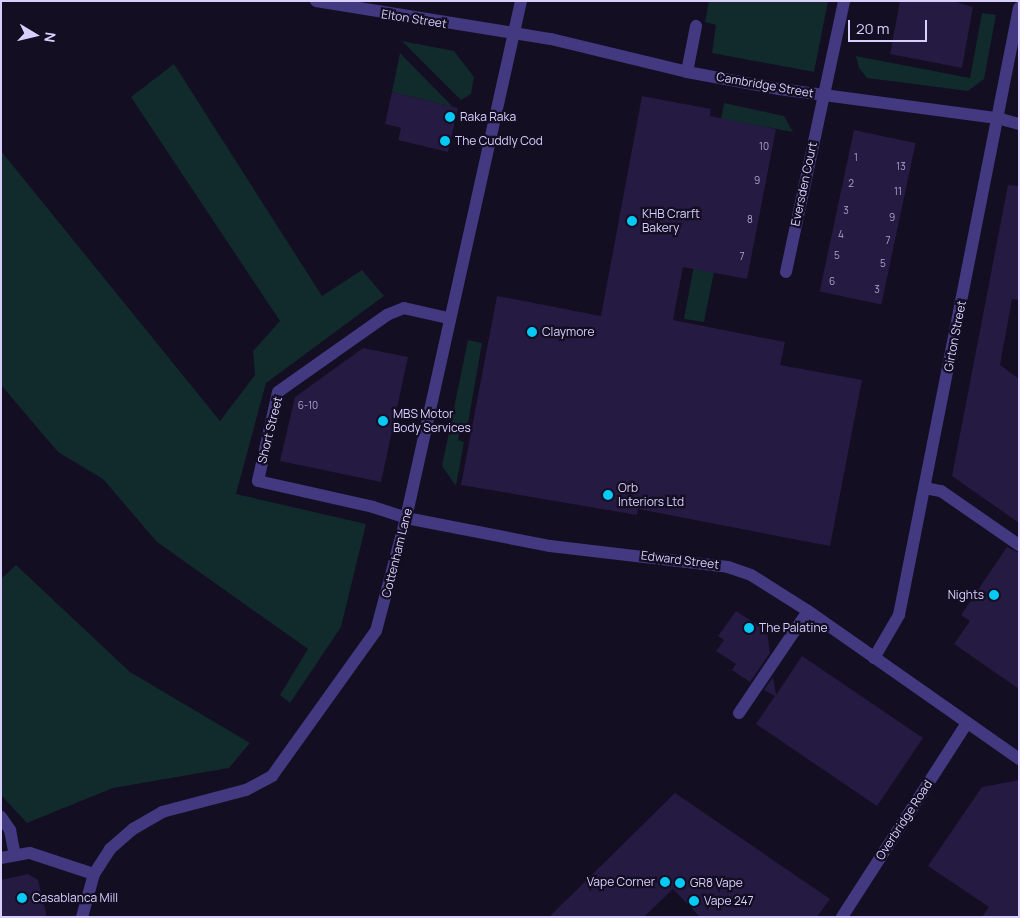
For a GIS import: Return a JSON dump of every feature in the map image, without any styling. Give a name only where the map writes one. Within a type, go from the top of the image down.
[{"type":"street","name":"Elton Street","points":[[316,1],[512,34]]},
{"type":"street","name":"Cottenham Lane","points":[[94,874],[116,844],[133,829],[162,812],[246,790],[272,776],[376,631],[406,518],[448,318],[521,1]]},
{"type":"street","name":"Eversden Court","points":[[786,272],[844,1]]},
{"type":"street","name":"Girton Street","points":[[874,658],[899,615],[1019,8]]},
{"type":"street","points":[[687,72],[696,26]]},
{"type":"street","name":"Cambridge Street","points":[[512,34],[591,48],[687,72],[824,96],[997,118],[1019,124]]},
{"type":"street","name":"Short Street","points":[[406,518],[374,507],[258,481],[278,392],[386,315],[404,308],[448,318]]},
{"type":"street","points":[[925,488],[941,491],[1019,546]]},
{"type":"street","name":"Edward Street","points":[[406,518],[550,546],[728,567],[751,575],[808,611],[1019,759]]},
{"type":"street","points":[[739,713],[808,611]]},
{"type":"street","name":"Overbridge Road","points":[[842,917],[967,723]]},
{"type":"street","points":[[1,817],[10,830],[15,855]]},
{"type":"street","points":[[1,858],[15,855],[47,856],[94,874],[82,917]]},
{"type":"green space","points":[[709,1],[828,1],[814,72],[712,53],[716,25],[705,22]]},
{"type":"green space","points":[[982,13],[996,15],[984,79],[968,91],[867,78],[859,68],[856,56],[970,78]]},
{"type":"green space","points":[[402,41],[454,51],[474,77],[471,94],[461,100]]},
{"type":"green space","points":[[400,53],[453,107],[392,92]]},
{"type":"green space","points":[[174,64],[322,296],[362,270],[384,296],[266,383],[236,494],[366,524],[341,627],[290,703],[280,695],[308,649],[157,542],[103,479],[58,452],[1,385],[1,151],[220,421],[255,375],[253,351],[280,321],[131,97]]},
{"type":"green space","points":[[724,103],[784,116],[793,132],[744,123],[704,322],[684,319]]},
{"type":"green space","points":[[468,340],[482,343],[467,429],[460,428],[458,440],[464,442],[456,486],[442,466]]},
{"type":"green space","points":[[16,565],[130,672],[250,743],[229,768],[113,788],[27,823],[1,795],[1,579]]},
{"type":"building","points":[[900,1],[952,1],[973,7],[962,68],[890,54]]},
{"type":"building","points":[[392,92],[458,108],[448,152],[398,140],[401,128],[385,124]]},
{"type":"building","points":[[642,96],[711,109],[710,116],[776,129],[747,279],[683,267],[673,320],[785,342],[780,365],[862,380],[830,546],[638,509],[637,515],[461,485],[497,296],[601,316]]},
{"type":"building","points":[[854,130],[916,143],[881,304],[820,291]]},
{"type":"building","points":[[1008,185],[1019,186],[1019,300],[1012,299],[1000,365],[1019,379],[1019,523],[952,476]]},
{"type":"building","points":[[363,348],[408,357],[381,482],[280,461],[295,397]]},
{"type":"building","points":[[1007,547],[1019,553],[1019,689],[954,644],[970,621],[961,615]]},
{"type":"building","points":[[736,611],[767,631],[770,653],[750,682],[732,670],[736,664],[716,651],[724,640],[718,636]]},
{"type":"building","points":[[802,656],[923,738],[877,806],[756,724],[775,696],[764,690],[773,677],[776,695]]},
{"type":"building","points":[[1019,780],[1019,917],[982,917],[989,907],[928,866],[982,787]]},
{"type":"building","points":[[675,793],[830,899],[817,917],[700,917],[673,889],[644,917],[549,917]]},
{"type":"building","name":"Casablanca Mill","points":[[28,874],[38,880],[47,917],[1,917],[1,880]]},
{"type":"place","name":"Raka Raka","points":[[450,117]]},
{"type":"place","name":"The Cuddly Cod","points":[[445,141]]},
{"type":"place","name":"KHB Crarft Bakery","points":[[632,221]]},
{"type":"place","name":"Claymore","points":[[532,332]]},
{"type":"place","name":"MBS Motor Body Services","points":[[383,421]]},
{"type":"place","name":"Orb Interiors Ltd","points":[[608,495]]},
{"type":"place","name":"Nights","points":[[994,595]]},
{"type":"place","name":"The Palatine","points":[[749,628]]},
{"type":"place","name":"Vape Corner","points":[[665,882]]},
{"type":"place","name":"GR8 Vape","points":[[680,883]]},
{"type":"place","name":"Casablanca Mill","points":[[22,898]]},
{"type":"place","name":"Vape 247","points":[[694,901]]}]
